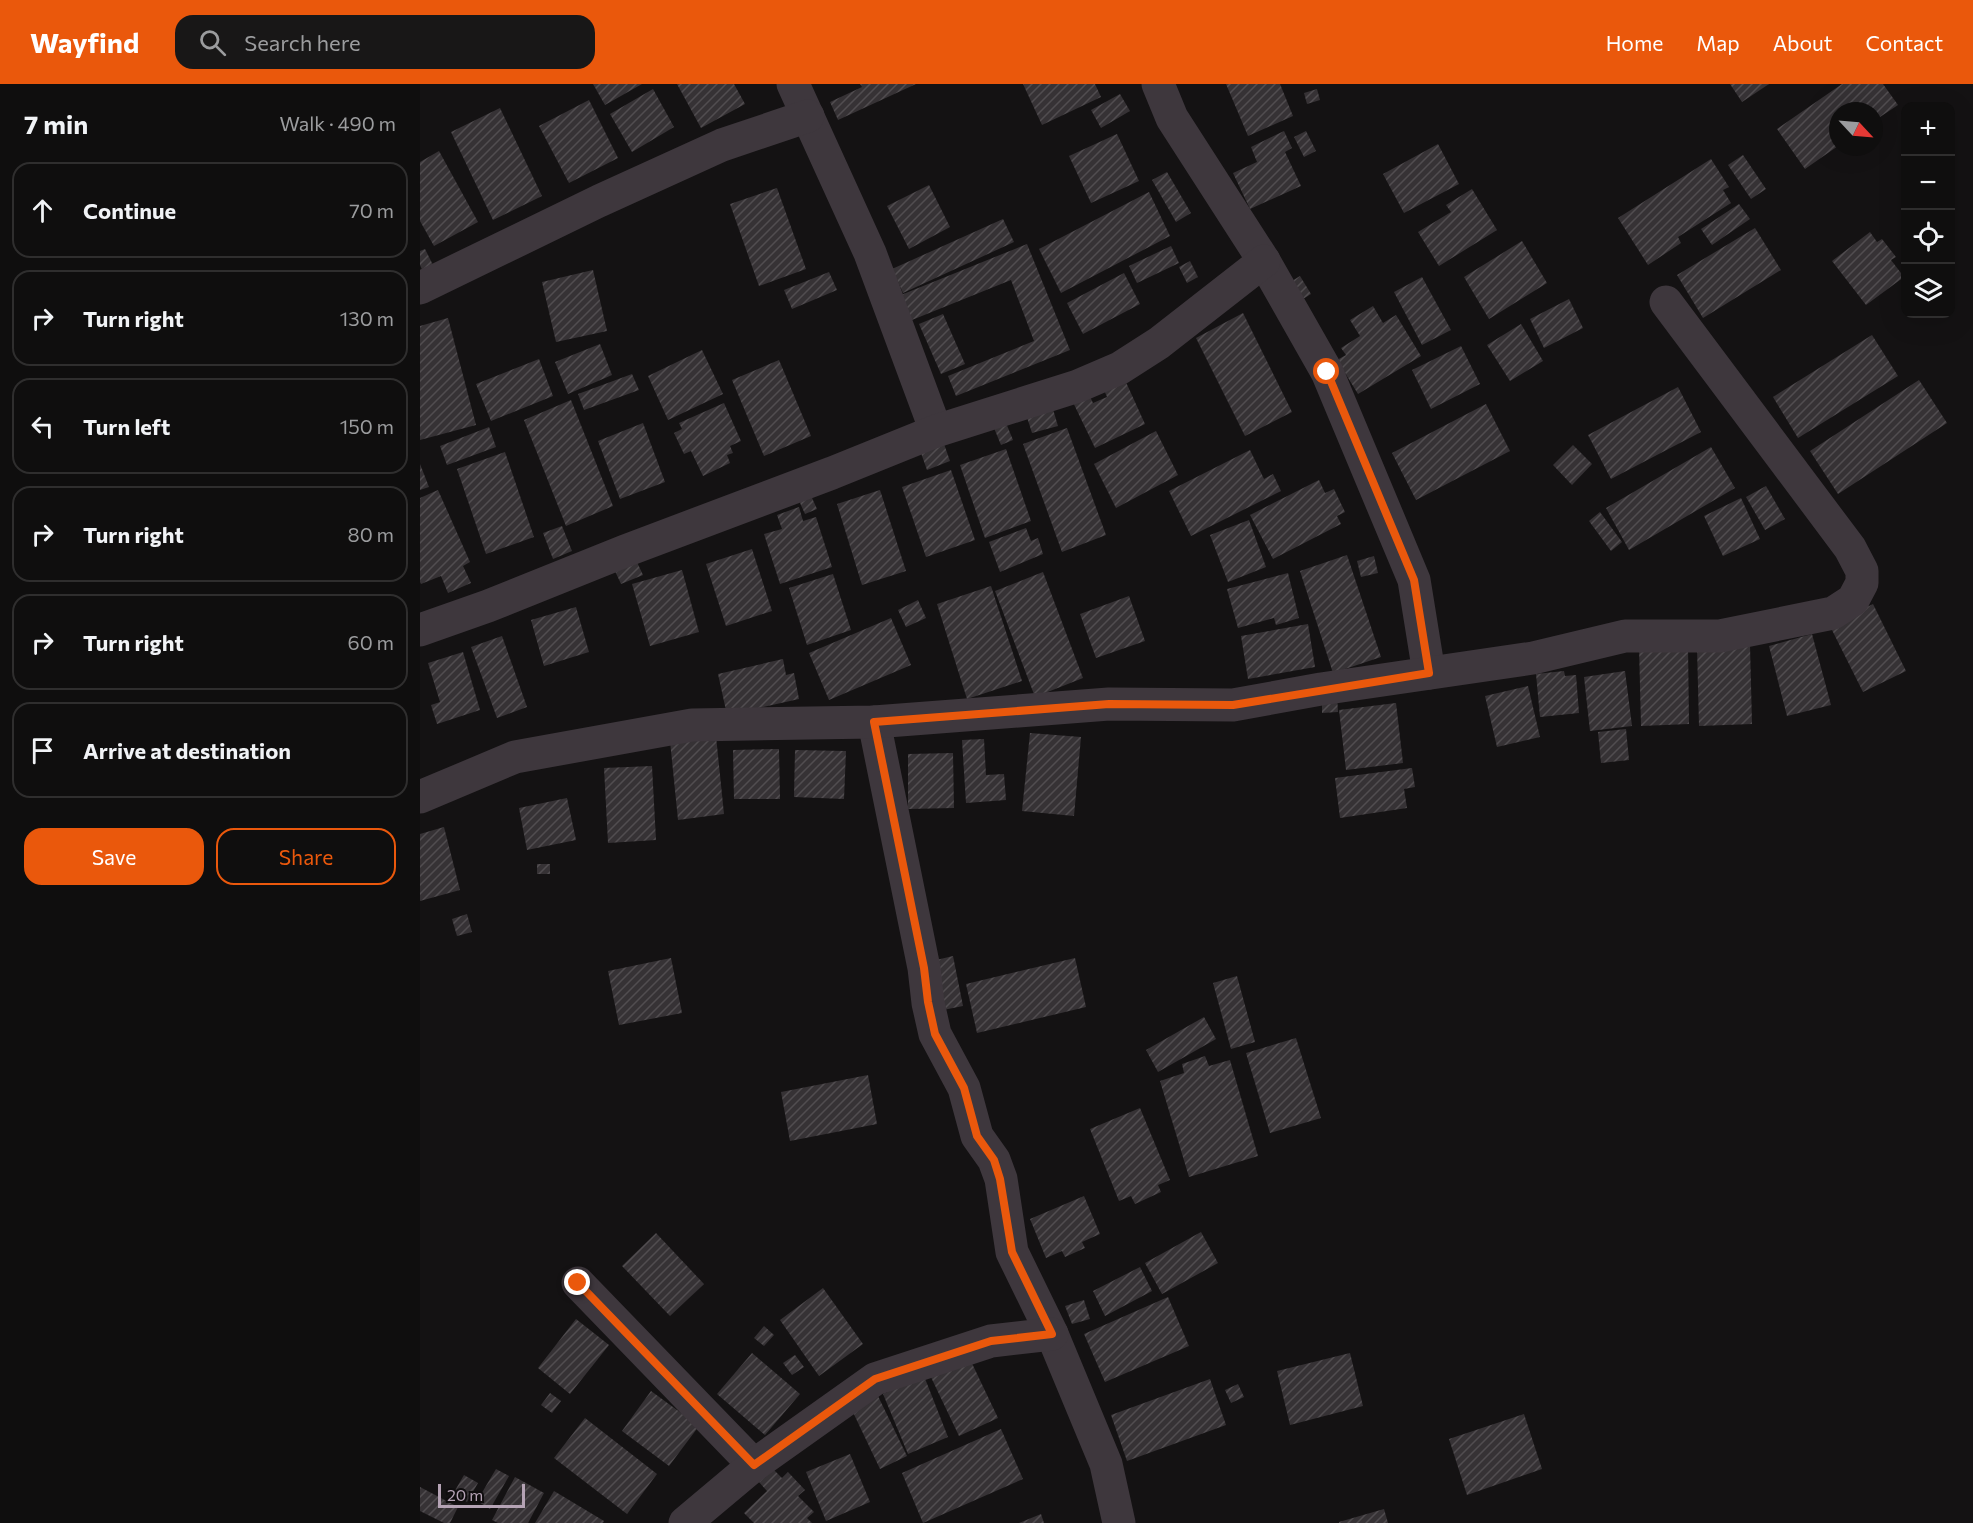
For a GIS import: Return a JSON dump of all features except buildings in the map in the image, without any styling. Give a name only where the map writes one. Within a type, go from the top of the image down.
[{"type":"street","points":[[793,84],[870,253],[936,431]]},
{"type":"street","points":[[1158,84],[1173,117],[1264,261],[1327,372],[1414,580],[1429,673]]},
{"type":"street","points":[[420,288],[599,201],[722,145],[808,116]]},
{"type":"street","points":[[420,630],[488,606],[625,550],[832,473],[936,431],[1078,386],[1120,368],[1159,343],[1264,261]]},
{"type":"street","points":[[420,797],[514,757],[692,725],[874,722],[1109,704],[1233,705],[1533,657],[1625,636],[1720,636],[1833,614],[1853,600],[1863,583],[1862,571],[1850,548],[1666,302]]},
{"type":"street","points":[[874,722],[924,968],[935,1034],[964,1088],[977,1136],[994,1160],[1000,1179],[1012,1252],[1052,1334],[1106,1464],[1119,1523]]},
{"type":"street","points":[[578,1283],[754,1465]]},
{"type":"street","points":[[686,1523],[754,1465],[875,1379],[991,1341],[1052,1334]]},
{"type":"route","points":[[578,1283],[754,1465],[875,1379],[991,1341],[1052,1334],[1012,1252],[1000,1179],[994,1160],[977,1136],[964,1088],[935,1034],[924,968],[874,722],[1109,704],[1233,705],[1429,673],[1414,580],[1327,372]]}]
